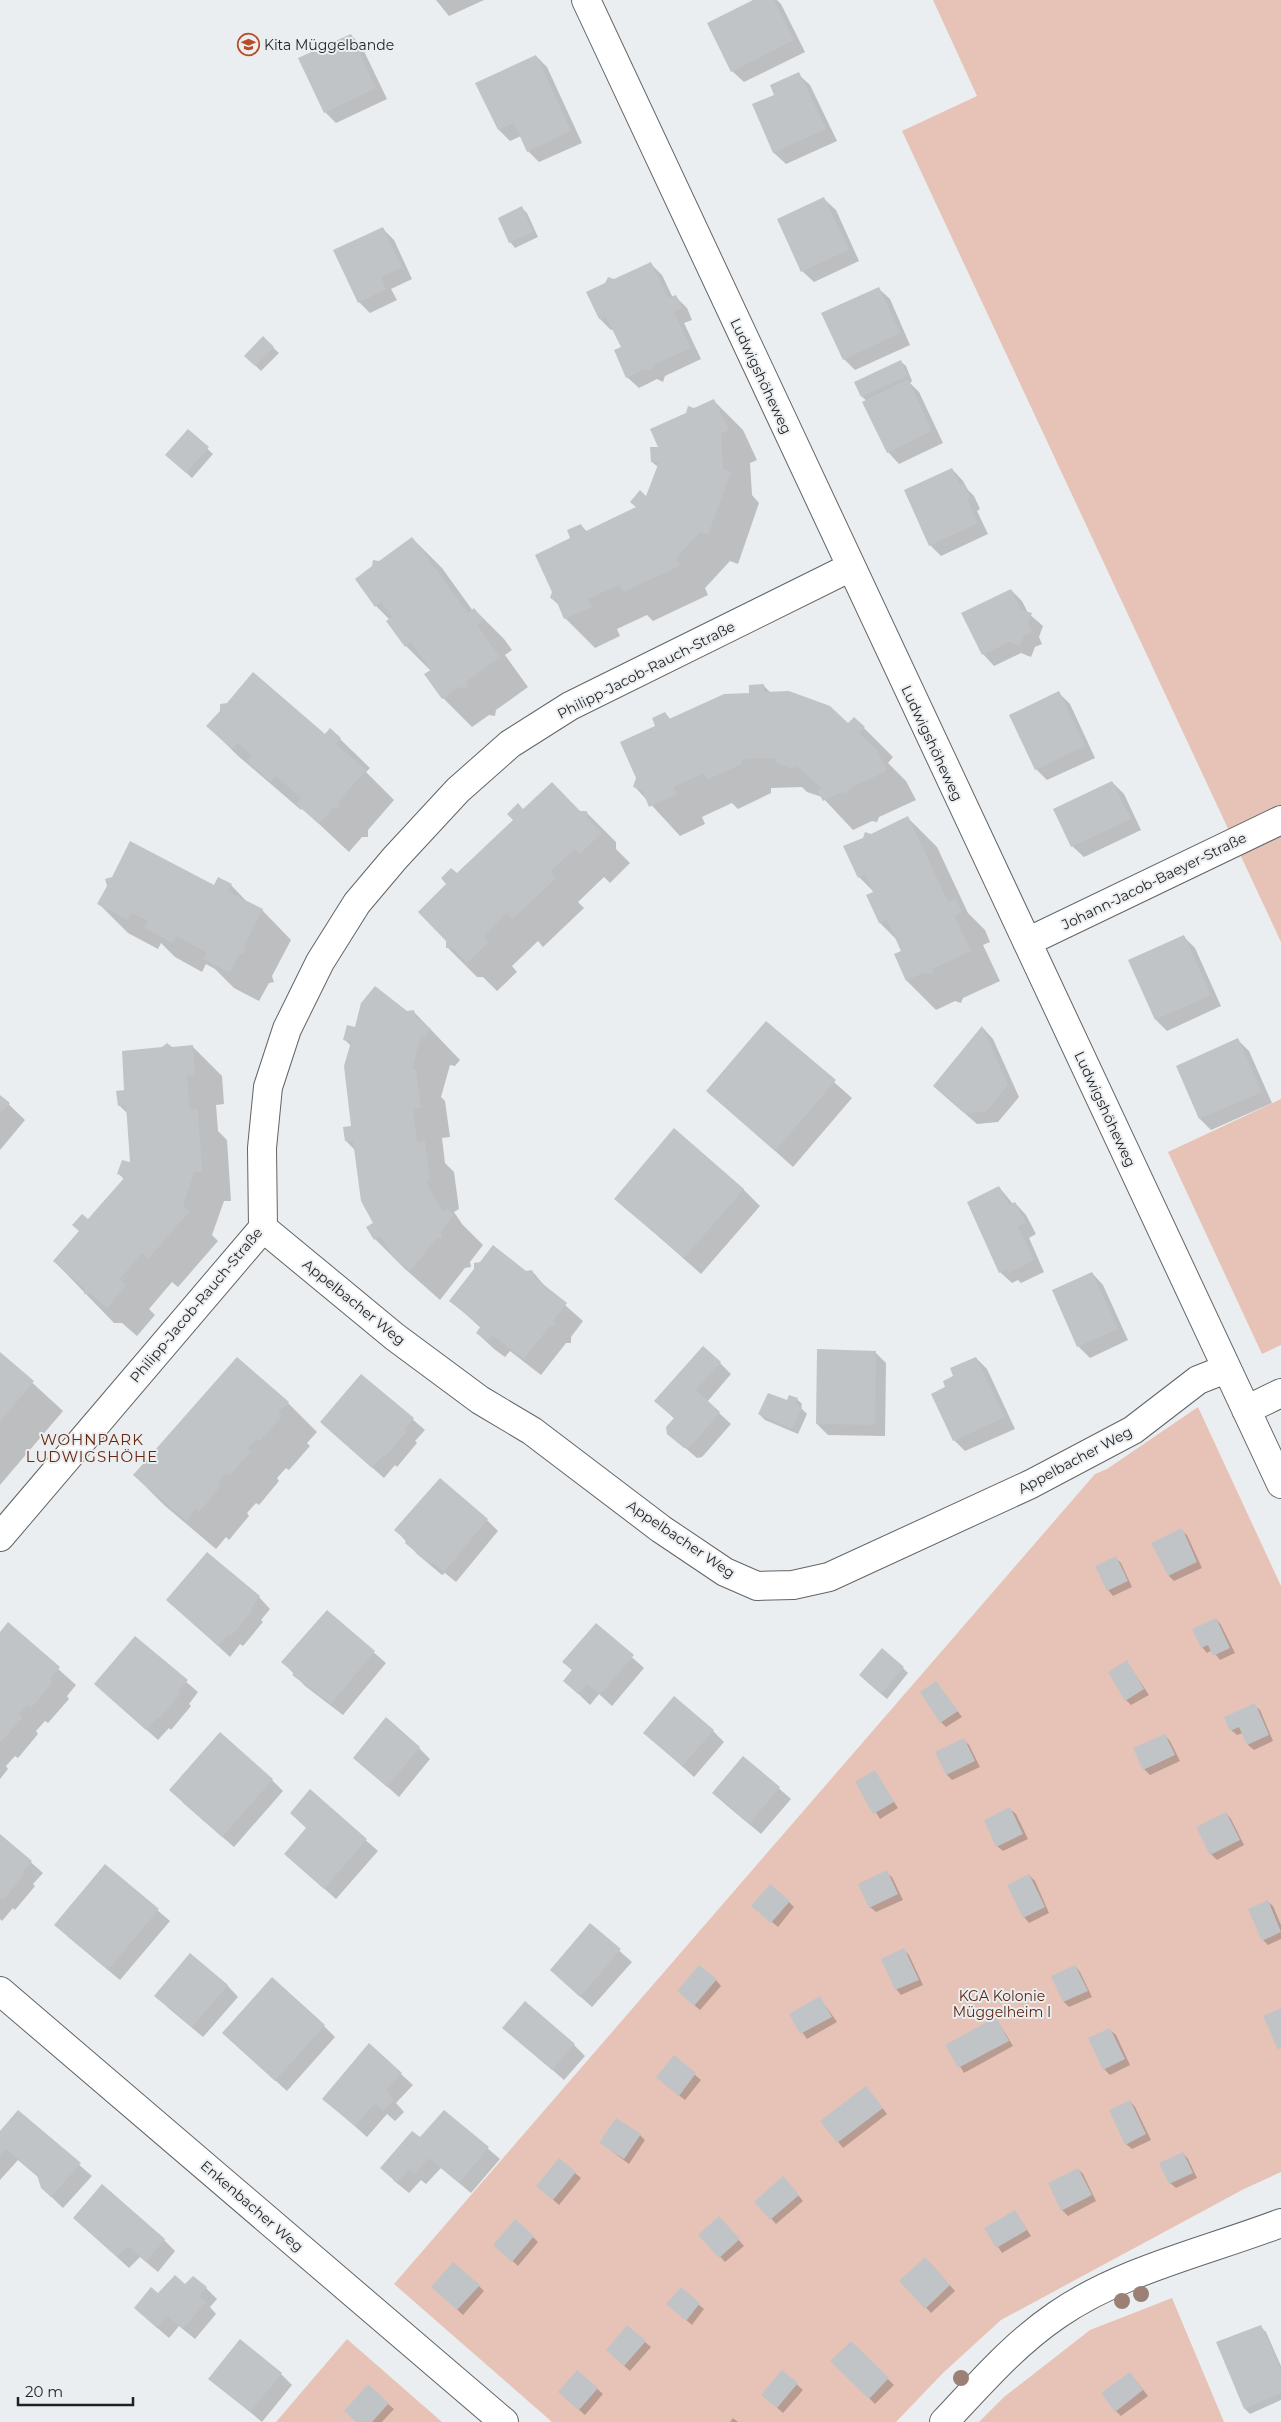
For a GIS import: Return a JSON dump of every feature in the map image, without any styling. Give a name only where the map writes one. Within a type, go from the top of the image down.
[{"type":"street","name":"Ludwigshöheweg","points":[[586,0],[1281,1484]]},
{"type":"street","name":"Philipp-Jacob-Rauch-Straße","points":[[0,1537],[263,1228],[262,1148],[268,1087],[287,1030],[324,954],[358,903],[395,858],[458,790],[510,744],[570,706],[851,568]]},
{"type":"street","name":"Johann-Jacob-Baeyer-Straße","points":[[1027,942],[1281,820]]},
{"type":"street","name":"Appelbacher Weg","points":[[263,1228],[395,1337],[480,1400],[532,1431],[661,1529],[725,1572],[757,1586],[793,1585],[829,1577],[1031,1484],[1133,1430],[1198,1380],[1226,1369]]},
{"type":"street","points":[[1246,1410],[1281,1393]]},
{"type":"street","name":"Enkenbacher Weg","points":[[0,1991],[504,2422]]},
{"type":"street","points":[[944,2422],[1013,2348],[1057,2314],[1098,2292],[1168,2262],[1281,2223]]},
{"type":"green space","points":[[933,0],[1281,0],[1281,942],[902,131],[977,96]]},
{"type":"green space","points":[[1281,1099],[1281,1345],[1262,1354],[1168,1152]]},
{"type":"green space","name":"KGA Kolonie Müggelheim I","points":[[1198,1407],[1281,1586],[1281,2172],[1244,2189],[1001,2320],[943,2373],[896,2422],[552,2422],[394,2284],[1095,1474],[1107,1469]]},
{"type":"green space","points":[[1172,2298],[1224,2422],[979,2422],[1004,2397],[1090,2330]]},
{"type":"green space","points":[[347,2339],[442,2422],[276,2422]]},
{"type":"building","points":[[753,0],[774,0],[794,40],[731,72],[707,23]]},
{"type":"building","points":[[351,34],[376,88],[324,113],[298,58]]},
{"type":"building","points":[[536,55],[571,131],[527,152],[514,123],[498,130],[475,83]]},
{"type":"building","points":[[799,72],[826,129],[773,153],[752,104],[774,95],[770,85]]},
{"type":"building","points":[[824,197],[849,250],[801,272],[777,219]]},
{"type":"building","points":[[522,206],[533,232],[509,243],[498,218]]},
{"type":"building","points":[[383,227],[402,268],[381,277],[386,289],[358,303],[333,250]]},
{"type":"building","points":[[651,262],[668,298],[676,295],[682,308],[674,312],[691,348],[654,365],[651,371],[645,369],[626,378],[614,350],[621,347],[606,317],[599,319],[586,292],[605,283],[608,277],[614,279]]},
{"type":"building","points":[[879,287],[900,333],[843,360],[821,313]]},
{"type":"building","points":[[263,336],[274,347],[255,366],[244,356]]},
{"type":"building","points":[[901,360],[908,376],[861,397],[854,382]]},
{"type":"building","points":[[908,379],[932,431],[887,453],[862,402]]},
{"type":"building","points":[[714,399],[729,430],[721,434],[723,469],[731,472],[708,535],[700,532],[676,558],[680,566],[623,592],[619,585],[588,599],[592,607],[564,619],[556,600],[550,598],[552,592],[535,555],[570,538],[567,530],[581,524],[584,532],[636,507],[630,502],[640,490],[646,496],[659,462],[651,462],[650,447],[658,447],[650,429],[686,413],[688,406],[694,408]]},
{"type":"building","points":[[188,429],[209,447],[186,473],[165,455]]},
{"type":"building","points":[[952,468],[960,485],[963,483],[970,497],[967,499],[978,523],[929,546],[904,490]]},
{"type":"building","points":[[412,537],[468,613],[474,608],[483,620],[477,625],[500,657],[467,681],[466,688],[459,687],[442,699],[424,674],[431,670],[411,642],[405,647],[386,621],[392,617],[381,602],[375,607],[355,579],[372,566],[373,560],[379,561]]},
{"type":"building","points":[[1011,589],[1021,610],[1032,613],[1028,624],[1032,632],[1024,636],[1020,646],[1009,642],[982,655],[961,613]]},
{"type":"building","points":[[253,672],[325,734],[330,728],[341,738],[336,744],[366,770],[339,801],[339,808],[333,808],[319,824],[296,804],[301,798],[276,776],[271,782],[247,761],[251,755],[238,743],[232,749],[206,726],[220,711],[220,704],[227,703]]},
{"type":"building","points":[[764,684],[764,692],[789,691],[830,706],[848,723],[854,717],[865,727],[859,733],[877,750],[887,771],[850,788],[847,794],[842,792],[823,801],[818,792],[821,788],[797,766],[793,769],[776,763],[776,758],[742,759],[742,764],[707,780],[704,773],[674,787],[677,794],[649,807],[642,790],[633,787],[636,778],[620,742],[655,726],[652,718],[665,712],[669,719],[724,694],[749,693],[749,685]]},
{"type":"building","points":[[1059,691],[1085,746],[1035,770],[1009,715]]},
{"type":"building","points":[[1112,781],[1131,819],[1071,847],[1053,809]]},
{"type":"building","points":[[552,782],[580,811],[587,811],[587,818],[602,833],[580,854],[574,849],[550,872],[556,878],[513,919],[507,913],[484,936],[489,942],[467,963],[453,948],[446,948],[446,941],[418,912],[446,884],[441,878],[451,868],[457,873],[513,820],[507,814],[518,803],[523,809]]},
{"type":"building","points":[[908,816],[948,902],[956,899],[962,912],[954,916],[971,951],[934,968],[932,975],[925,972],[906,981],[894,954],[901,951],[887,920],[879,923],[866,895],[873,892],[865,874],[858,878],[843,846],[863,838],[865,832],[871,834]]},
{"type":"building","points":[[130,841],[214,885],[218,877],[232,884],[227,891],[263,909],[244,946],[246,952],[239,954],[230,973],[203,959],[206,952],[176,936],[173,943],[144,928],[148,921],[132,913],[128,920],[97,904],[107,886],[105,879],[112,877]]},
{"type":"building","points":[[1184,935],[1211,995],[1155,1020],[1128,960]]},
{"type":"building","points":[[375,986],[407,1011],[414,1010],[415,1016],[431,1029],[425,1037],[421,1036],[412,1069],[416,1070],[421,1108],[413,1109],[417,1142],[425,1141],[430,1179],[426,1182],[443,1211],[447,1209],[454,1215],[441,1232],[442,1238],[436,1239],[410,1271],[393,1257],[380,1236],[374,1240],[366,1227],[373,1223],[361,1201],[353,1141],[345,1141],[343,1127],[351,1126],[344,1066],[351,1042],[343,1040],[347,1025],[355,1027],[361,1003]]},
{"type":"building","points":[[766,1021],[836,1080],[775,1151],[706,1091]]},
{"type":"building","points":[[982,1026],[1008,1085],[986,1112],[964,1113],[933,1086]]},
{"type":"building","points":[[1238,1038],[1262,1092],[1199,1119],[1176,1066]]},
{"type":"building","points":[[167,1043],[172,1047],[193,1045],[195,1075],[187,1076],[190,1110],[198,1109],[202,1172],[194,1172],[183,1206],[190,1211],[148,1259],[142,1253],[120,1279],[126,1285],[107,1308],[91,1294],[84,1294],[84,1288],[53,1261],[79,1231],[72,1225],[82,1214],[88,1219],[125,1177],[117,1174],[122,1160],[130,1162],[126,1105],[118,1106],[116,1091],[124,1090],[122,1051],[162,1047]]},
{"type":"building","points":[[0,1095],[10,1103],[0,1114]]},
{"type":"building","points":[[674,1128],[744,1189],[684,1258],[614,1199]]},
{"type":"building","points":[[999,1186],[1009,1205],[1015,1202],[1026,1223],[1018,1226],[1034,1260],[1009,1273],[1007,1269],[999,1273],[967,1202]]},
{"type":"building","points":[[493,1245],[526,1271],[532,1270],[534,1277],[567,1303],[554,1320],[555,1326],[549,1327],[524,1359],[492,1335],[487,1341],[476,1333],[481,1326],[449,1301],[474,1269],[474,1263],[480,1262]]},
{"type":"building","points":[[1092,1272],[1118,1329],[1077,1347],[1052,1290]]},
{"type":"building","points":[[703,1346],[721,1362],[696,1390],[720,1412],[691,1446],[684,1448],[667,1434],[666,1427],[674,1418],[654,1401]]},
{"type":"building","points":[[817,1349],[876,1351],[875,1425],[816,1424]]},
{"type":"building","points":[[0,1352],[34,1381],[0,1422]]},
{"type":"building","points":[[237,1357],[289,1402],[278,1413],[282,1416],[259,1442],[256,1439],[248,1448],[251,1451],[229,1476],[226,1474],[218,1483],[221,1486],[199,1512],[196,1509],[186,1521],[133,1475]]},
{"type":"building","points":[[976,1357],[1005,1417],[953,1441],[931,1394],[945,1387],[943,1381],[953,1376],[950,1368]]},
{"type":"building","points":[[361,1374],[414,1418],[405,1429],[407,1431],[385,1457],[383,1455],[372,1468],[320,1422]]},
{"type":"building","points":[[768,1393],[787,1400],[789,1395],[798,1398],[795,1404],[802,1407],[792,1429],[758,1414]]},
{"type":"building","points":[[440,1478],[488,1519],[444,1572],[433,1562],[430,1564],[405,1543],[406,1540],[394,1530]]},
{"type":"building","points":[[1182,1528],[1197,1562],[1168,1576],[1151,1543]]},
{"type":"building","points":[[207,1552],[260,1596],[251,1608],[253,1610],[231,1636],[229,1634],[218,1646],[166,1600]]},
{"type":"building","points":[[1116,1556],[1128,1581],[1107,1591],[1095,1566]]},
{"type":"building","points":[[327,1610],[375,1651],[331,1704],[292,1675],[294,1673],[281,1662]]},
{"type":"building","points":[[1216,1618],[1230,1648],[1213,1656],[1208,1645],[1201,1648],[1192,1629]]},
{"type":"building","points":[[8,1622],[60,1667],[50,1679],[53,1682],[31,1708],[27,1705],[19,1714],[23,1717],[0,1743],[0,1632]]},
{"type":"building","points":[[596,1623],[634,1655],[600,1695],[587,1684],[578,1694],[563,1681],[572,1670],[562,1662]]},
{"type":"building","points":[[135,1636],[188,1680],[178,1691],[180,1694],[159,1719],[157,1718],[146,1730],[94,1684]]},
{"type":"building","points":[[882,1648],[904,1667],[881,1694],[859,1675]]},
{"type":"building","points":[[1127,1660],[1144,1689],[1125,1701],[1108,1672]]},
{"type":"building","points":[[936,1681],[958,1711],[940,1723],[920,1692]]},
{"type":"building","points":[[674,1696],[714,1730],[682,1766],[643,1733]]},
{"type":"building","points":[[1255,1703],[1269,1735],[1247,1745],[1239,1727],[1230,1731],[1224,1717]]},
{"type":"building","points":[[386,1717],[420,1747],[387,1787],[353,1758]]},
{"type":"building","points":[[220,1732],[273,1779],[222,1837],[169,1790]]},
{"type":"building","points":[[1165,1734],[1175,1755],[1143,1770],[1133,1748]]},
{"type":"building","points":[[964,1738],[975,1761],[946,1775],[935,1752]]},
{"type":"building","points":[[743,1756],[780,1787],[749,1824],[712,1793]]},
{"type":"building","points":[[875,1770],[894,1802],[873,1814],[855,1782]]},
{"type":"building","points":[[310,1789],[367,1839],[324,1889],[284,1854],[306,1828],[290,1813]]},
{"type":"building","points":[[1010,1807],[1023,1834],[996,1847],[984,1820]]},
{"type":"building","points":[[1226,1812],[1240,1840],[1210,1855],[1196,1827]]},
{"type":"building","points":[[0,1834],[32,1861],[23,1872],[25,1874],[3,1900],[0,1898]]},
{"type":"building","points":[[105,1864],[159,1909],[108,1970],[54,1925]]},
{"type":"building","points":[[887,1870],[898,1894],[869,1908],[858,1884]]},
{"type":"building","points":[[1029,1874],[1045,1907],[1023,1918],[1007,1885]]},
{"type":"building","points":[[770,1884],[790,1901],[771,1923],[751,1906]]},
{"type":"building","points":[[1268,1900],[1281,1932],[1262,1941],[1248,1909]]},
{"type":"building","points":[[590,1923],[621,1949],[580,1997],[550,1970]]},
{"type":"building","points":[[904,1948],[919,1980],[895,1990],[881,1959]]},
{"type":"building","points":[[190,1953],[228,1985],[192,2027],[154,1996]]},
{"type":"building","points":[[699,1965],[717,1979],[694,2006],[677,1991]]},
{"type":"building","points":[[1075,1965],[1088,1991],[1063,2002],[1051,1976]]},
{"type":"building","points":[[272,1977],[325,2025],[275,2081],[222,2033]]},
{"type":"building","points":[[820,1996],[832,2017],[800,2034],[789,2014]]},
{"type":"building","points":[[525,2001],[575,2044],[552,2070],[502,2028]]},
{"type":"building","points":[[1281,2008],[1281,2048],[1278,2050],[1263,2016]]},
{"type":"building","points":[[996,2017],[1009,2041],[958,2068],[945,2045]]},
{"type":"building","points":[[1110,2028],[1125,2059],[1103,2070],[1088,2038]]},
{"type":"building","points":[[369,2043],[402,2073],[386,2090],[394,2100],[383,2111],[375,2103],[355,2126],[322,2099]]},
{"type":"building","points":[[674,2055],[696,2073],[679,2096],[656,2077]]},
{"type":"building","points":[[866,2086],[883,2108],[837,2143],[820,2121]]},
{"type":"building","points":[[1130,2100],[1146,2134],[1125,2145],[1109,2110]]},
{"type":"building","points":[[18,2110],[81,2163],[51,2197],[41,2188],[37,2175],[6,2149],[0,2156],[0,2131]]},
{"type":"building","points":[[444,2110],[489,2147],[459,2183],[429,2158],[414,2174],[409,2169],[397,2183],[380,2168],[412,2131],[420,2137]]},
{"type":"building","points":[[616,2118],[641,2134],[624,2159],[599,2143]]},
{"type":"building","points":[[1183,2152],[1193,2173],[1169,2184],[1159,2163]]},
{"type":"building","points":[[559,2158],[576,2172],[553,2200],[536,2186]]},
{"type":"building","points":[[1078,2168],[1092,2195],[1061,2211],[1048,2183]]},
{"type":"building","points":[[783,2176],[799,2195],[770,2220],[754,2202]]},
{"type":"building","points":[[102,2184],[165,2239],[146,2262],[128,2246],[117,2257],[73,2218]]},
{"type":"building","points":[[1015,2210],[1027,2230],[996,2248],[984,2228]]},
{"type":"building","points":[[719,2216],[740,2239],[719,2258],[698,2235]]},
{"type":"building","points":[[515,2219],[534,2236],[512,2262],[493,2245]]},
{"type":"building","points":[[925,2257],[950,2285],[925,2309],[899,2281]]},
{"type":"building","points":[[453,2262],[480,2285],[457,2310],[431,2287]]},
{"type":"building","points":[[175,2275],[185,2284],[193,2276],[207,2287],[199,2296],[206,2302],[183,2329],[167,2316],[157,2328],[134,2308],[151,2287],[158,2293]]},
{"type":"building","points":[[681,2287],[700,2303],[686,2321],[666,2304]]},
{"type":"building","points":[[627,2325],[646,2341],[624,2366],[606,2350]]},
{"type":"building","points":[[1261,2325],[1281,2370],[1281,2393],[1244,2409],[1216,2342]]},
{"type":"building","points":[[240,2339],[282,2373],[250,2412],[208,2379]]},
{"type":"building","points":[[851,2341],[889,2378],[869,2399],[830,2361]]},
{"type":"building","points":[[577,2370],[598,2388],[579,2410],[558,2392]]},
{"type":"building","points":[[782,2370],[798,2383],[777,2408],[761,2395]]},
{"type":"building","points":[[1130,2372],[1143,2390],[1115,2412],[1101,2393]]},
{"type":"building","points":[[368,2384],[389,2403],[372,2422],[356,2422],[344,2411]]},
{"type":"place","name":"Kita Müggelbande","points":[[248,45]]},
{"type":"district","name":"WOHNPARK LUDWIGSHÖHE","points":[[92,1448]]}]
